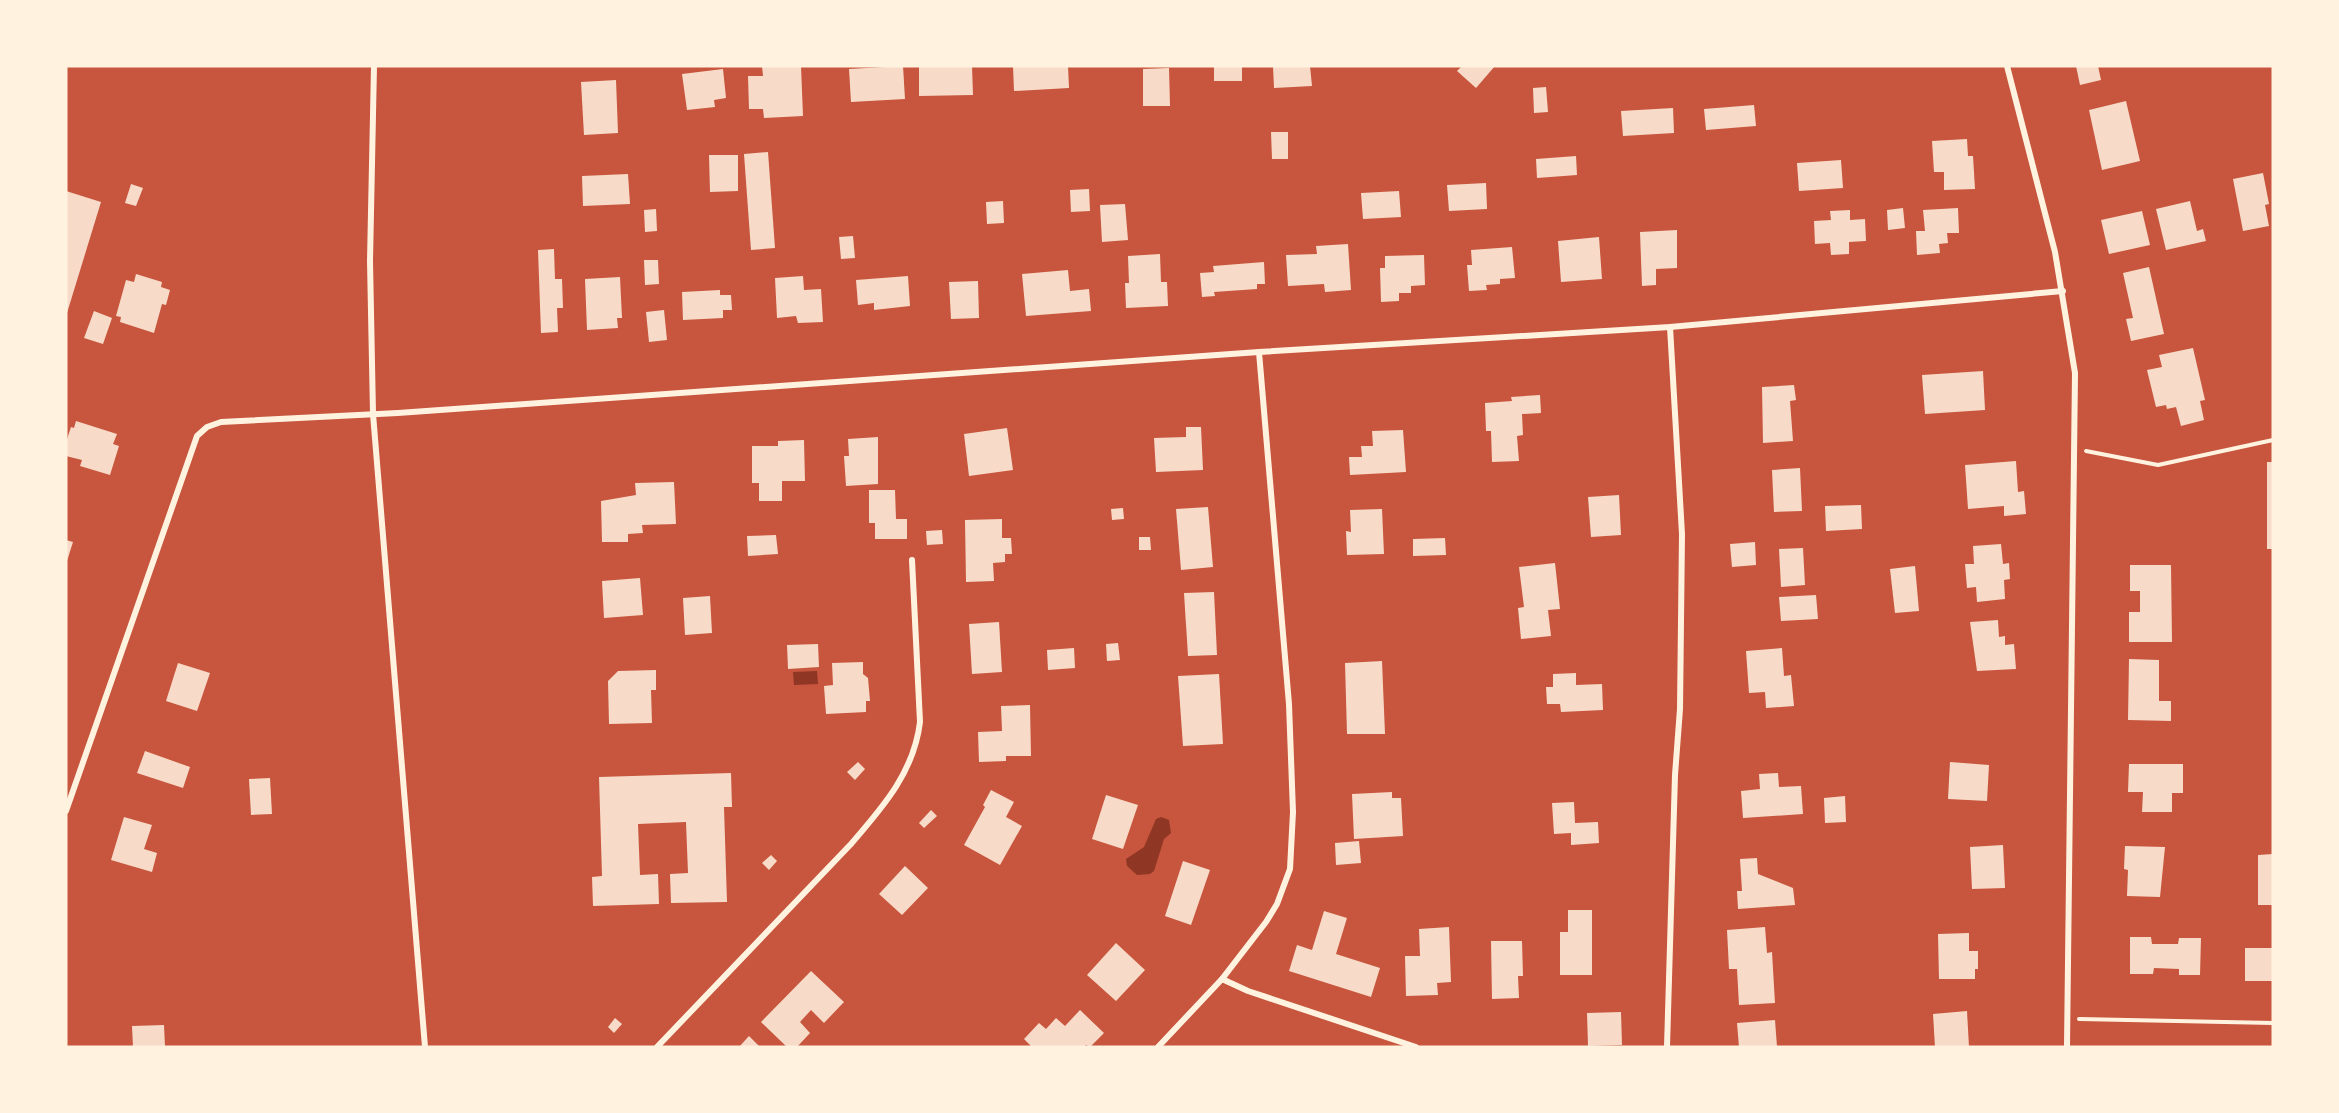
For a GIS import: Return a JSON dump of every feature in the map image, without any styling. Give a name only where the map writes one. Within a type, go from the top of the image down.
[{"type":"street","points":[[374,66],[370,261],[373,414],[425,1047]]},
{"type":"street","points":[[2007,66],[2063,291],[2075,374],[2067,1047]]},
{"type":"street","points":[[66,811],[197,436],[207,427],[221,422],[373,414],[1258,352],[1670,327],[2063,291]]},
{"type":"street","points":[[1668,1047],[1675,776],[1680,709],[1682,534],[1670,327]]},
{"type":"street","points":[[1158,1047],[1222,980],[1277,904],[1290,869],[1293,812],[1289,704],[1258,352]]},
{"type":"street","points":[[657,1047],[851,844],[876,816],[904,776],[918,740],[920,722],[912,560]]},
{"type":"street","points":[[1222,980],[1248,991],[1416,1047]]},
{"type":"path","points":[[2074,448],[2158,465],[2273,440]]},
{"type":"path","points":[[2068,1019],[2273,1023]]},
{"type":"shaded area","points":[[817,671],[818,684],[794,685],[793,672]]},
{"type":"shaded area","points":[[1161,817],[1169,820],[1171,833],[1164,839],[1154,871],[1150,874],[1137,875],[1127,866],[1126,859],[1144,847],[1156,819]]},
{"type":"building","points":[[762,66],[801,66],[803,116],[764,118],[763,109],[749,109],[748,76],[763,76]]},
{"type":"building","points":[[903,66],[905,99],[851,102],[849,69]]},
{"type":"building","points":[[919,66],[972,66],[973,95],[919,96]]},
{"type":"building","points":[[1013,66],[1068,66],[1069,88],[1014,91]]},
{"type":"building","points":[[1214,66],[1242,66],[1242,81],[1214,81]]},
{"type":"building","points":[[1273,66],[1310,66],[1312,86],[1274,88]]},
{"type":"building","points":[[1462,66],[1495,66],[1476,88],[1457,71]]},
{"type":"building","points":[[2076,66],[2098,66],[2101,80],[2080,85]]},
{"type":"building","points":[[1169,68],[1170,106],[1143,106],[1143,69]]},
{"type":"building","points":[[723,69],[726,98],[714,100],[715,107],[687,110],[682,74]]},
{"type":"building","points":[[616,80],[618,133],[584,135],[581,82]]},
{"type":"building","points":[[1546,87],[1548,112],[1534,113],[1533,88]]},
{"type":"building","points":[[2126,101],[2140,161],[2102,170],[2089,110]]},
{"type":"building","points":[[1754,105],[1756,126],[1706,130],[1704,109]]},
{"type":"building","points":[[1673,108],[1674,133],[1623,136],[1621,111]]},
{"type":"building","points":[[1271,132],[1288,132],[1288,159],[1272,159]]},
{"type":"building","points":[[1967,139],[1968,156],[1973,156],[1975,189],[1944,190],[1944,172],[1934,172],[1932,141]]},
{"type":"building","points":[[768,152],[775,248],[751,250],[744,154]]},
{"type":"building","points":[[709,155],[738,155],[738,191],[710,192]]},
{"type":"building","points":[[1576,156],[1577,175],[1537,178],[1536,159]]},
{"type":"building","points":[[1841,160],[1843,188],[1799,191],[1797,163]]},
{"type":"building","points":[[2263,173],[2269,204],[2265,205],[2269,226],[2243,231],[2233,179]]},
{"type":"building","points":[[628,174],[630,204],[583,206],[582,176]]},
{"type":"building","points":[[1486,183],[1487,209],[1449,211],[1447,185]]},
{"type":"building","points":[[131,184],[143,188],[136,206],[125,203]]},
{"type":"building","points":[[1089,189],[1090,211],[1071,212],[1070,190]]},
{"type":"building","points":[[66,191],[101,202],[67,313],[66,313]]},
{"type":"building","points":[[1399,191],[1401,217],[1363,219],[1361,193]]},
{"type":"building","points":[[1003,201],[1004,223],[987,224],[986,202]]},
{"type":"building","points":[[2190,201],[2197,231],[2203,229],[2206,241],[2166,250],[2156,209]]},
{"type":"building","points":[[1125,204],[1128,240],[1102,242],[1100,205]]},
{"type":"building","points":[[1903,208],[1905,228],[1888,230],[1887,210]]},
{"type":"building","points":[[1958,208],[1959,233],[1947,233],[1948,243],[1939,244],[1940,253],[1917,255],[1916,231],[1925,231],[1923,210]]},
{"type":"building","points":[[656,209],[657,231],[645,232],[644,210]]},
{"type":"building","points":[[1850,210],[1850,220],[1865,219],[1866,241],[1849,242],[1849,254],[1831,255],[1830,243],[1815,244],[1814,221],[1831,220],[1830,211]]},
{"type":"building","points":[[2142,211],[2150,245],[2109,254],[2101,220]]},
{"type":"building","points":[[1677,230],[1677,268],[1656,269],[1656,285],[1642,286],[1640,232]]},
{"type":"building","points":[[853,236],[855,258],[841,259],[839,237]]},
{"type":"building","points":[[1599,237],[1602,279],[1561,282],[1558,241]]},
{"type":"building","points":[[1348,244],[1351,290],[1325,292],[1324,284],[1288,286],[1286,255],[1317,254],[1316,246]]},
{"type":"building","points":[[1512,247],[1515,278],[1500,279],[1500,284],[1486,285],[1487,290],[1469,291],[1467,265],[1472,265],[1471,250]]},
{"type":"building","points":[[554,249],[555,279],[562,279],[563,308],[557,308],[558,332],[541,333],[538,250]]},
{"type":"building","points":[[1160,254],[1161,282],[1167,282],[1168,306],[1126,308],[1125,283],[1129,283],[1128,256]]},
{"type":"building","points":[[1424,255],[1425,285],[1411,286],[1411,293],[1399,293],[1399,301],[1381,302],[1380,268],[1385,268],[1385,256]]},
{"type":"building","points":[[644,260],[658,260],[659,284],[645,285]]},
{"type":"building","points":[[1264,262],[1265,284],[1257,284],[1257,289],[1214,292],[1215,296],[1202,297],[1200,273],[1214,272],[1213,266]]},
{"type":"building","points":[[2149,267],[2164,334],[2131,341],[2126,319],[2133,318],[2123,273]]},
{"type":"building","points":[[1068,270],[1070,291],[1089,289],[1091,311],[1026,316],[1022,274]]},
{"type":"building","points":[[136,274],[162,282],[161,287],[170,290],[166,305],[162,304],[154,333],[120,322],[121,317],[116,316],[126,280],[134,282]]},
{"type":"building","points":[[803,276],[804,290],[821,289],[823,322],[798,323],[796,316],[777,318],[775,278]]},
{"type":"building","points":[[908,276],[910,306],[874,310],[874,303],[858,305],[856,280]]},
{"type":"building","points":[[620,277],[622,318],[617,318],[618,328],[587,330],[585,279]]},
{"type":"building","points":[[978,281],[979,318],[951,319],[949,282]]},
{"type":"building","points":[[720,290],[720,295],[731,295],[732,310],[723,310],[723,318],[683,320],[682,292]]},
{"type":"building","points":[[664,310],[667,340],[649,342],[646,312]]},
{"type":"building","points":[[94,311],[112,318],[103,344],[84,338]]},
{"type":"building","points":[[2193,348],[2205,400],[2200,401],[2204,420],[2181,426],[2176,407],[2167,409],[2166,405],[2156,407],[2147,370],[2162,367],[2159,355]]},
{"type":"building","points":[[1983,371],[1985,410],[1925,414],[1922,375]]},
{"type":"building","points":[[1794,385],[1796,400],[1790,401],[1793,441],[1763,443],[1762,387]]},
{"type":"building","points":[[1540,395],[1541,413],[1522,414],[1523,435],[1517,436],[1519,461],[1492,462],[1491,431],[1486,431],[1485,403],[1512,401],[1511,397]]},
{"type":"building","points":[[76,421],[117,434],[113,444],[119,446],[110,475],[80,466],[82,460],[66,456],[66,442],[71,427],[74,428]]},
{"type":"building","points":[[1186,427],[1201,427],[1203,470],[1156,472],[1154,438],[1186,437]]},
{"type":"building","points":[[1007,428],[1013,470],[969,476],[964,434]]},
{"type":"building","points":[[1403,430],[1406,472],[1350,475],[1349,457],[1362,457],[1361,446],[1373,446],[1372,431]]},
{"type":"building","points":[[878,437],[878,484],[846,486],[844,456],[849,456],[848,439]]},
{"type":"building","points":[[804,440],[805,481],[782,481],[782,501],[759,501],[759,483],[752,483],[752,446],[778,446],[778,441]]},
{"type":"building","points":[[2016,461],[2018,492],[2024,491],[2026,514],[2004,516],[2004,506],[1968,509],[1965,465]]},
{"type":"building","points":[[2267,462],[2273,462],[2273,549],[2267,549]]},
{"type":"building","points":[[1800,468],[1802,511],[1774,512],[1772,470]]},
{"type":"building","points":[[674,482],[676,524],[642,525],[643,533],[628,534],[628,542],[602,542],[601,501],[636,495],[635,483]]},
{"type":"building","points":[[869,490],[895,490],[896,519],[907,519],[907,539],[875,539],[875,523],[869,523]]},
{"type":"building","points":[[1619,495],[1621,535],[1591,537],[1588,497]]},
{"type":"building","points":[[1861,505],[1862,529],[1826,531],[1825,506]]},
{"type":"building","points":[[1208,507],[1213,567],[1181,570],[1176,509]]},
{"type":"building","points":[[1123,508],[1124,519],[1112,520],[1111,509]]},
{"type":"building","points":[[1382,509],[1384,554],[1347,555],[1346,531],[1351,532],[1350,510]]},
{"type":"building","points":[[1002,519],[1002,538],[1011,538],[1012,554],[1005,554],[1005,562],[993,563],[994,581],[966,582],[965,520]]},
{"type":"building","points":[[942,530],[943,544],[927,545],[926,531]]},
{"type":"building","points":[[776,535],[778,554],[748,556],[747,536]]},
{"type":"building","points":[[1139,537],[1150,537],[1151,550],[1139,550]]},
{"type":"building","points":[[1445,538],[1446,555],[1413,556],[1413,539]]},
{"type":"building","points":[[66,540],[73,542],[66,564]]},
{"type":"building","points":[[1755,542],[1756,565],[1732,567],[1730,544]]},
{"type":"building","points":[[2001,544],[2003,564],[2009,563],[2010,579],[2004,580],[2005,599],[1977,602],[1976,587],[1967,588],[1965,564],[1974,564],[1973,546]]},
{"type":"building","points":[[1803,548],[1805,585],[1781,587],[1779,549]]},
{"type":"building","points":[[1555,563],[1560,609],[1548,610],[1551,636],[1521,639],[1518,608],[1524,607],[1519,567]]},
{"type":"building","points":[[2130,565],[2171,565],[2172,642],[2129,642],[2129,612],[2140,612],[2140,591],[2130,591]]},
{"type":"building","points":[[1915,566],[1919,611],[1895,613],[1890,569]]},
{"type":"building","points":[[640,578],[643,615],[604,618],[602,581]]},
{"type":"building","points":[[1214,592],[1217,655],[1188,656],[1184,593]]},
{"type":"building","points":[[1816,595],[1818,619],[1781,621],[1779,597]]},
{"type":"building","points":[[710,596],[712,633],[685,635],[683,598]]},
{"type":"building","points":[[1998,620],[1999,637],[2005,636],[2005,645],[2014,644],[2016,669],[1977,671],[1970,622]]},
{"type":"building","points":[[999,622],[1002,672],[972,674],[969,624]]},
{"type":"building","points":[[1118,643],[1120,660],[1107,661],[1106,644]]},
{"type":"building","points":[[818,644],[819,667],[788,669],[787,645]]},
{"type":"building","points":[[1074,648],[1075,668],[1048,670],[1047,650]]},
{"type":"building","points":[[1782,648],[1784,676],[1791,675],[1794,706],[1766,708],[1765,692],[1749,693],[1746,651]]},
{"type":"building","points":[[2129,659],[2159,660],[2159,701],[2171,701],[2171,721],[2128,720]]},
{"type":"building","points":[[1382,661],[1385,734],[1347,734],[1345,663]]},
{"type":"building","points":[[863,662],[863,674],[868,678],[870,701],[866,701],[866,712],[826,714],[824,686],[833,685],[832,663]]},
{"type":"building","points":[[178,663],[210,673],[197,711],[166,701]]},
{"type":"building","points":[[656,670],[656,690],[651,690],[652,723],[609,724],[608,681],[618,671]]},
{"type":"building","points":[[1576,673],[1576,685],[1602,684],[1603,710],[1561,712],[1560,704],[1547,704],[1546,687],[1553,687],[1553,674]]},
{"type":"building","points":[[1219,674],[1223,744],[1183,746],[1178,676]]},
{"type":"building","points":[[1030,705],[1031,756],[1006,756],[1006,761],[979,762],[978,732],[1002,731],[1001,706]]},
{"type":"building","points":[[145,751],[190,767],[183,788],[137,773]]},
{"type":"building","points":[[858,762],[865,769],[855,780],[847,772]]},
{"type":"building","points":[[1950,762],[1989,765],[1987,801],[1948,799]]},
{"type":"building","points":[[2129,764],[2183,764],[2183,793],[2172,793],[2172,812],[2142,812],[2143,792],[2128,792]]},
{"type":"building","points":[[731,773],[732,807],[724,807],[727,902],[671,903],[670,874],[688,873],[686,822],[638,824],[640,875],[658,874],[659,904],[593,906],[592,877],[602,876],[599,777]]},
{"type":"building","points":[[1778,773],[1779,787],[1801,786],[1803,814],[1743,818],[1741,791],[1760,789],[1759,774]]},
{"type":"building","points":[[270,778],[272,814],[251,815],[249,779]]},
{"type":"building","points":[[991,790],[1014,802],[1006,817],[1022,826],[1000,865],[964,845],[985,807],[983,805]]},
{"type":"building","points":[[1392,792],[1392,798],[1401,798],[1403,836],[1354,839],[1352,794]]},
{"type":"building","points":[[1106,795],[1138,805],[1123,849],[1092,839]]},
{"type":"building","points":[[1845,796],[1846,822],[1825,823],[1824,798]]},
{"type":"building","points":[[1574,802],[1575,823],[1598,822],[1599,843],[1571,845],[1571,833],[1554,834],[1552,803]]},
{"type":"building","points":[[931,810],[937,816],[924,828],[919,823]]},
{"type":"building","points":[[124,817],[152,825],[144,849],[157,853],[152,872],[111,860]]},
{"type":"building","points":[[1359,841],[1361,863],[1336,865],[1335,843]]},
{"type":"building","points":[[2003,845],[2005,888],[1972,889],[1970,847]]},
{"type":"building","points":[[2125,846],[2165,847],[2160,897],[2127,896],[2128,870],[2124,869]]},
{"type":"building","points":[[2273,854],[2273,905],[2258,905],[2258,855]]},
{"type":"building","points":[[771,855],[777,861],[769,870],[762,863]]},
{"type":"building","points":[[1757,858],[1758,874],[1793,888],[1795,905],[1738,909],[1737,891],[1742,891],[1740,859]]},
{"type":"building","points":[[1183,861],[1210,870],[1191,925],[1165,916]]},
{"type":"building","points":[[905,866],[928,888],[902,915],[879,894]]},
{"type":"building","points":[[1568,910],[1592,910],[1592,975],[1560,975],[1560,932],[1568,932]]},
{"type":"building","points":[[1324,911],[1347,918],[1336,954],[1380,968],[1371,997],[1289,971],[1297,945],[1312,950]]},
{"type":"building","points":[[1449,927],[1451,982],[1437,983],[1438,995],[1406,996],[1405,956],[1420,956],[1419,929]]},
{"type":"building","points":[[1765,927],[1767,953],[1772,952],[1775,1003],[1739,1005],[1737,969],[1729,969],[1727,930]]},
{"type":"building","points":[[1969,933],[1969,951],[1978,951],[1978,969],[1975,969],[1975,979],[1939,979],[1938,934]]},
{"type":"building","points":[[2130,937],[2151,937],[2152,944],[2178,944],[2179,938],[2201,938],[2200,975],[2179,975],[2179,969],[2154,968],[2153,974],[2130,974]]},
{"type":"building","points":[[1491,941],[1522,941],[1523,976],[1518,976],[1519,998],[1492,999]]},
{"type":"building","points":[[1116,943],[1145,970],[1116,1001],[1087,975]]},
{"type":"building","points":[[2245,948],[2273,948],[2273,981],[2245,981]]},
{"type":"building","points":[[811,971],[844,1002],[824,1023],[811,1010],[800,1022],[810,1033],[797,1047],[787,1047],[761,1022]]},
{"type":"building","points":[[1080,1010],[1104,1033],[1090,1047],[1086,1045],[1084,1047],[1032,1047],[1024,1039],[1039,1023],[1046,1029],[1056,1018],[1065,1026]]},
{"type":"building","points":[[1967,1011],[1969,1047],[1935,1047],[1933,1014]]},
{"type":"building","points":[[1621,1012],[1622,1045],[1588,1046],[1587,1013]]},
{"type":"building","points":[[615,1018],[622,1024],[614,1033],[608,1027]]},
{"type":"building","points":[[1775,1020],[1777,1047],[1739,1047],[1737,1023]]},
{"type":"building","points":[[164,1025],[165,1047],[133,1047],[132,1026]]},
{"type":"building","points":[[749,1036],[760,1047],[739,1047]]}]
